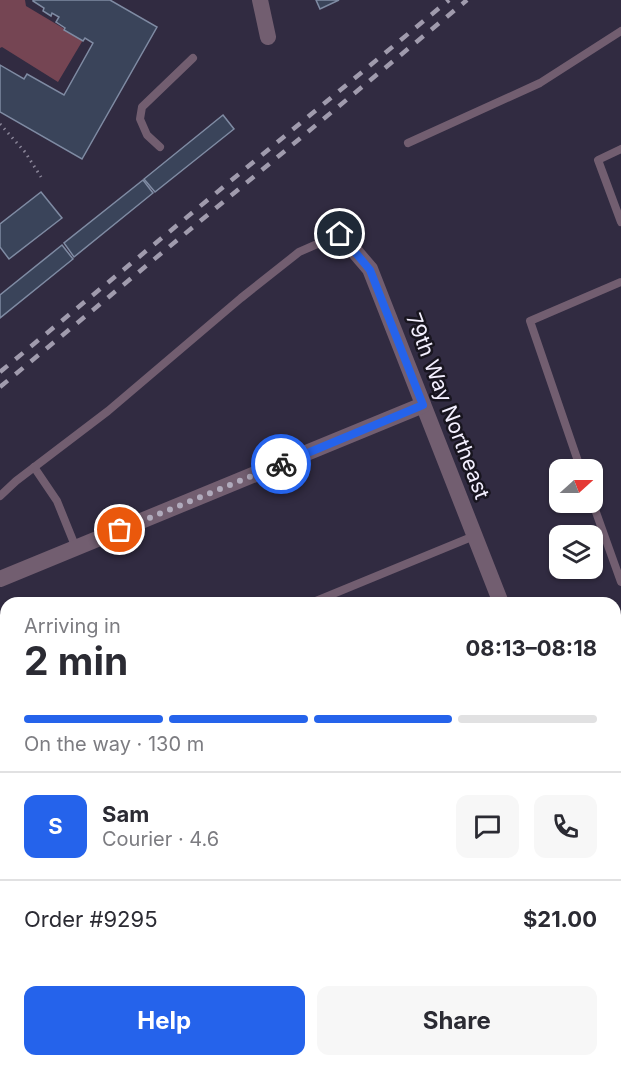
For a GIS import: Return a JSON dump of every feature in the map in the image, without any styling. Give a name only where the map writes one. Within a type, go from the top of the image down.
[{"type":"street","points":[[260,0],[268,37]]},
{"type":"street","name":"79th Way Northeast","points":[[340,234],[370,270],[499,597]]},
{"type":"street","points":[[0,579],[423,405]]},
{"type":"lane","points":[[408,143],[540,83],[621,31]]},
{"type":"lane","points":[[160,147],[147,135],[140,119],[142,107],[193,58]]},
{"type":"lane","points":[[621,149],[598,160],[621,222]]},
{"type":"lane","points":[[0,496],[108,411],[299,252],[340,234]]},
{"type":"lane","points":[[577,459],[530,321],[621,282]]},
{"type":"lane","points":[[34,468],[57,501],[76,548]]},
{"type":"lane","points":[[596,513],[621,582]]},
{"type":"lane","points":[[326,597],[474,536]]},
{"type":"path","points":[[0,124],[26,152],[41,177]]},
{"type":"shaded area","points":[[0,0],[25,0],[26,6],[83,40],[58,82],[2,47],[0,48]]},
{"type":"building","points":[[33,0],[110,0],[157,27],[82,159],[0,112],[0,65],[24,79],[27,74],[64,95],[93,43],[85,38],[83,41],[64,30],[65,28],[56,22],[59,17],[52,13],[51,16],[43,11],[44,8]]},
{"type":"building","points":[[316,0],[339,0],[320,9]]},
{"type":"building","points":[[223,115],[234,129],[155,192],[144,179]]},
{"type":"building","points":[[143,180],[153,193],[74,257],[64,243]]},
{"type":"building","points":[[41,192],[62,218],[9,259],[0,247],[0,224]]},
{"type":"building","points":[[62,245],[73,259],[0,318],[0,295]]},
{"type":"railway","points":[[0,372],[449,0]]},
{"type":"railway","points":[[0,387],[467,0]]},
{"type":"way so far","points":[[120,530],[281,464]]},
{"type":"route","points":[[281,464],[423,405],[370,270],[340,234]]}]
